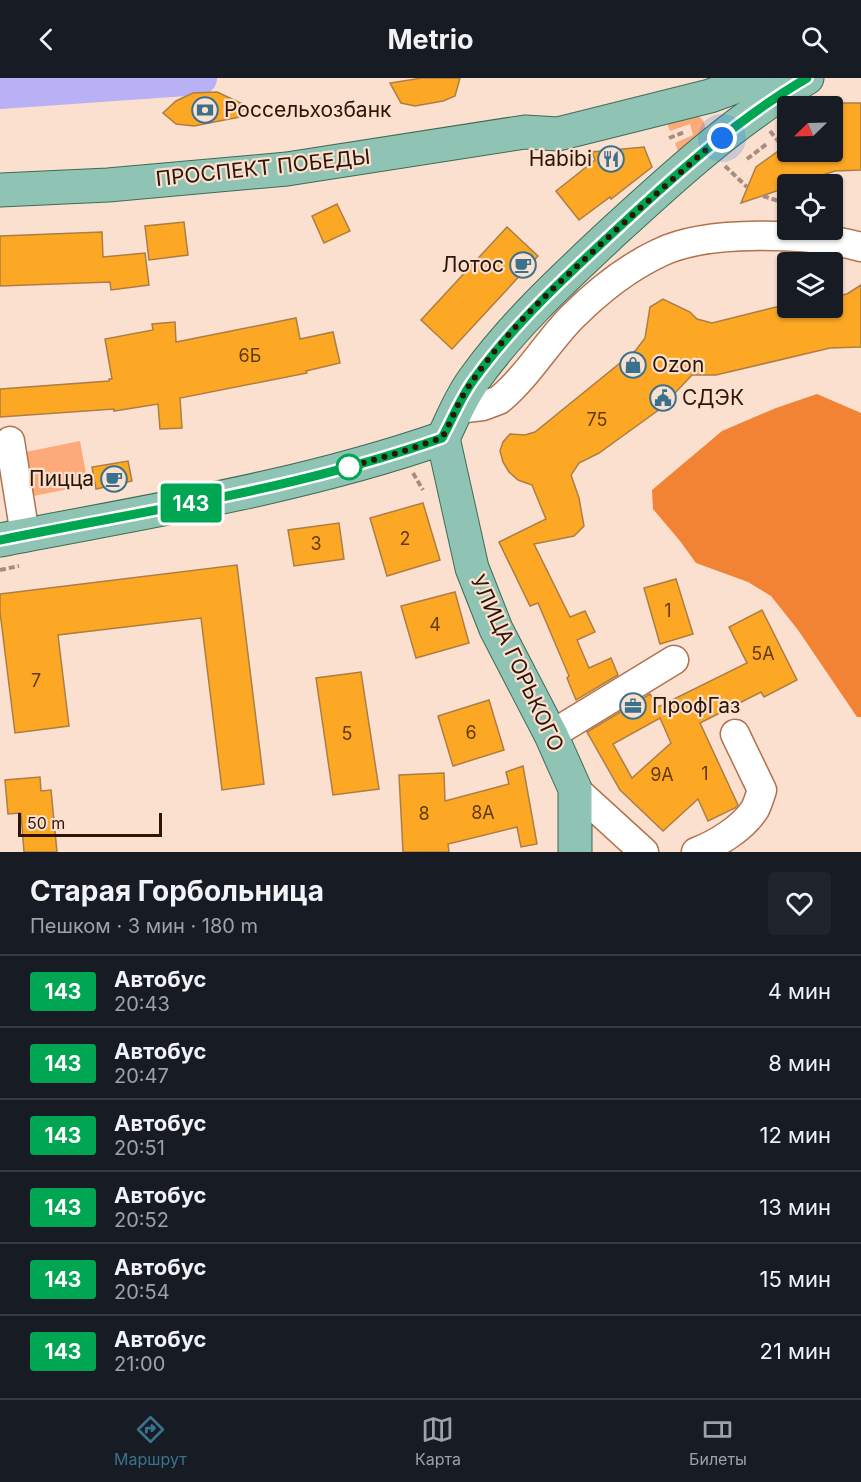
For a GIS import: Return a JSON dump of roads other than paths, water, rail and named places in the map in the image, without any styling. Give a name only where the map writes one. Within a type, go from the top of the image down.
[{"type":"main road","points":[[15,547],[280,486],[442,438],[474,378],[500,346],[549,292],[650,198],[707,125],[807,78]]},
{"type":"main road","name":"ПРОСПЕКТ ПОБЕДЫ","points":[[0,190],[108,185],[287,169],[525,132],[558,134],[707,125],[754,79]]},
{"type":"main road","name":"УЛИЦА ГОРЬКОГО","points":[[442,438],[472,568],[496,629],[551,735],[575,789],[575,852]]},
{"type":"street","points":[[457,408],[483,406],[499,400],[572,317],[620,276],[659,252],[701,241],[786,235],[861,246]]},
{"type":"street","points":[[10,441],[15,547]]},
{"type":"street","points":[[551,735],[674,660]]},
{"type":"street","points":[[696,852],[714,845],[740,824],[755,809],[762,790],[735,734]]},
{"type":"street","points":[[575,789],[644,852]]},
{"type":"waterway","points":[[0,92],[200,78]]},
{"type":"place","name":"Россельхозбанк","points":[[205,110]]},
{"type":"place","name":"Habibi","points":[[611,159]]},
{"type":"place","name":"Лотос","points":[[523,265]]},
{"type":"place","name":"Ozon","points":[[633,365]]},
{"type":"place","name":"СДЭК","points":[[663,398]]},
{"type":"place","name":"Пицца","points":[[114,479]]},
{"type":"place","name":"ПрофГаз","points":[[633,706]]}]
